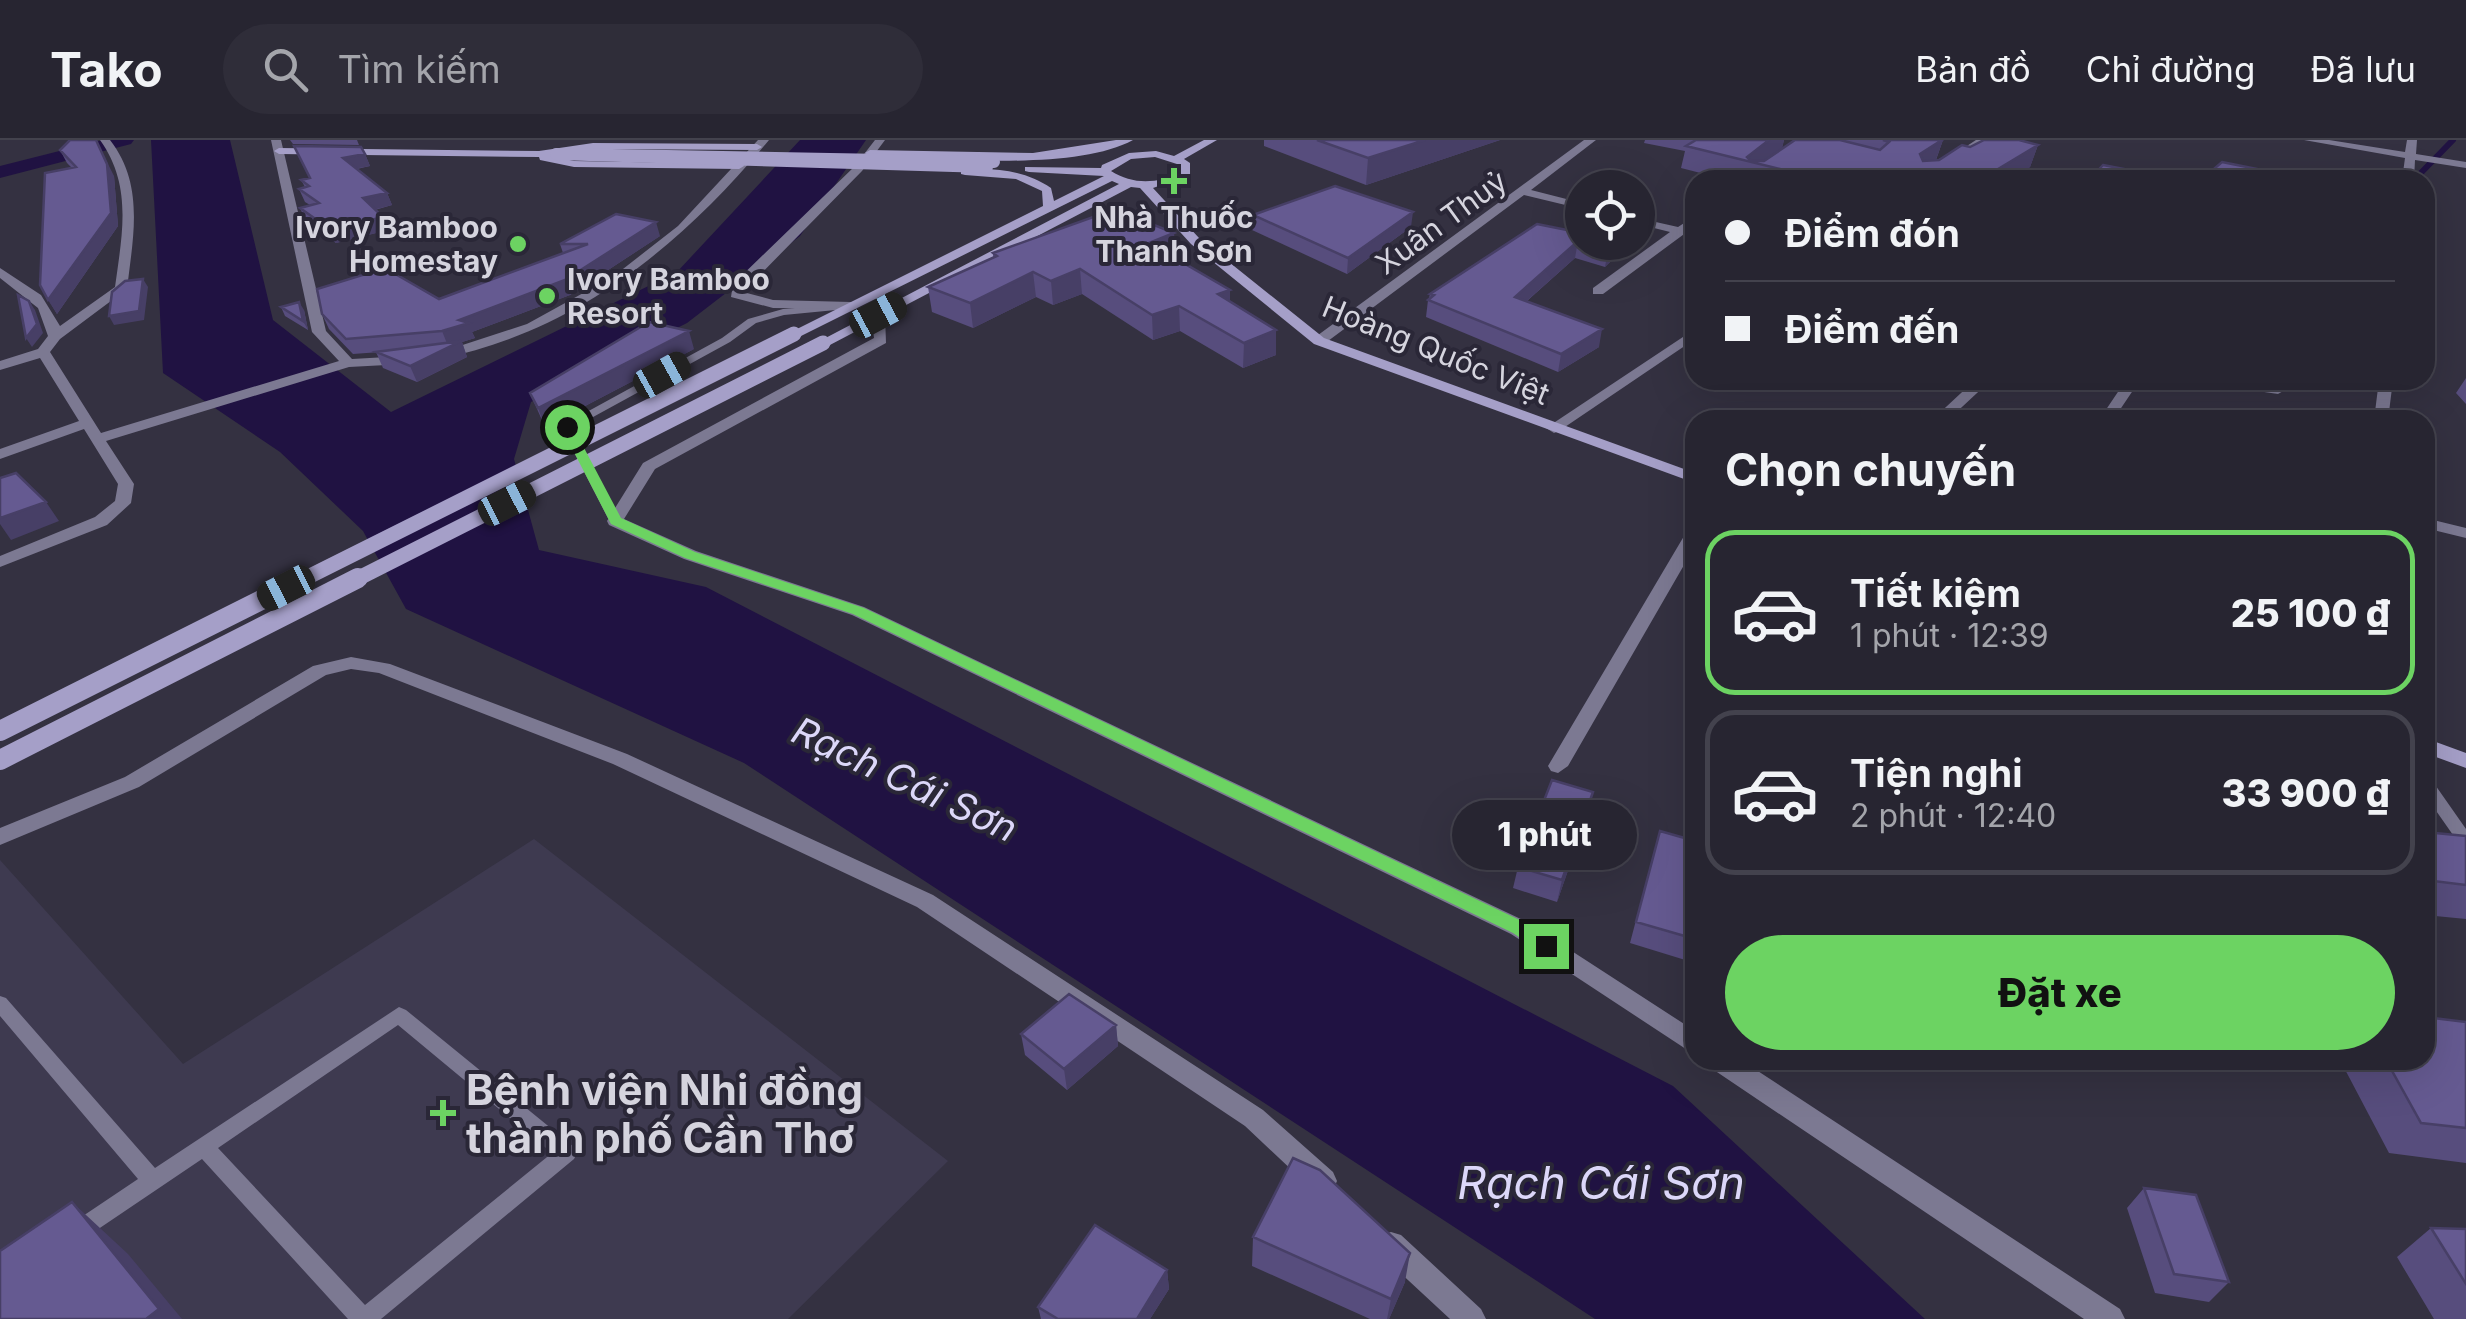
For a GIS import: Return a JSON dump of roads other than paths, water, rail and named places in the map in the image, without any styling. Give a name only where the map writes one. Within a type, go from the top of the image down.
[{"type":"street","points":[[0,366],[43,352],[55,336],[121,289],[130,198],[119,154],[105,140]]},
{"type":"street","points":[[851,306],[764,302],[741,299],[736,294],[738,286],[858,169],[880,140]]},
{"type":"street","points":[[870,153],[1036,157],[1132,140],[1129,156]]},
{"type":"street","points":[[1156,154],[1183,140]]},
{"type":"street","points":[[1177,158],[1212,140]]},
{"type":"street","name":"Xuân Thuỷ","points":[[1319,342],[1591,140]]},
{"type":"street","points":[[1936,170],[1982,140]]},
{"type":"street","points":[[2310,140],[2466,165]]},
{"type":"street","points":[[2409,170],[2412,140]]},
{"type":"street","points":[[517,153],[593,146],[761,144]]},
{"type":"street","points":[[96,439],[348,362],[450,354],[517,333],[637,265],[672,238],[761,144]]},
{"type":"street","points":[[348,362],[319,332],[277,146],[991,164],[1109,170],[1137,184]]},
{"type":"street","points":[[517,153],[574,164],[739,166]]},
{"type":"street","points":[[0,731],[1049,208],[1129,156],[1156,154],[1185,163],[1186,173],[1170,181],[1137,184],[1019,241],[0,760]]},
{"type":"street","points":[[858,169],[1010,174],[1032,180],[1047,190],[1049,208]]},
{"type":"street","name":"Hoàng Quốc Việt","points":[[1137,184],[1208,252],[1319,342],[1685,474]]},
{"type":"street","points":[[1525,192],[1565,202]]},
{"type":"street","points":[[1655,225],[1679,231]]},
{"type":"street","points":[[1598,291],[1685,227]]},
{"type":"street","points":[[1019,241],[1074,229]]},
{"type":"street","points":[[1167,234],[1208,252]]},
{"type":"street","points":[[0,272],[53,315],[55,336]]},
{"type":"street","points":[[878,315],[881,340],[648,466],[616,521],[690,555],[858,611],[1519,928],[1685,1037]]},
{"type":"street","points":[[1554,428],[1685,340]]},
{"type":"street","points":[[0,562],[102,520],[123,503],[126,484],[43,352]]},
{"type":"street","points":[[1950,410],[1973,390]]},
{"type":"street","points":[[0,454],[85,424]]},
{"type":"street","points":[[2435,526],[2466,534]]},
{"type":"street","points":[[1558,766],[1685,548]]},
{"type":"street","points":[[0,837],[132,782],[320,670],[352,664],[383,668],[620,759],[925,901],[1254,1118],[1344,1202]]},
{"type":"street","points":[[2435,749],[2466,762]]},
{"type":"street","points":[[1736,1070],[1980,1238],[2110,1319]]},
{"type":"street","points":[[1372,1228],[1470,1319]]},
{"type":"lane","points":[[616,521],[567,427],[752,322],[783,312],[851,306]]},
{"type":"lane","points":[[2435,797],[2466,841]]},
{"type":"lane","points":[[0,1003],[154,1182]]},
{"type":"lane","points":[[62,1242],[399,1015],[567,1153],[364,1319],[204,1147]]},
{"type":"water","name":"Rạch Cái Sơn","points":[[151,140],[230,140],[273,320],[391,412],[677,272],[800,140],[866,140],[800,236],[687,323],[531,402],[514,459],[539,550],[706,587],[1673,1086],[1925,1319],[1595,1319],[744,763],[406,609],[363,531],[280,452],[163,373]]},
{"type":"waterway","points":[[0,172],[125,140]]},
{"type":"waterway","points":[[2424,170],[2453,140]]},
{"type":"place","name":"Nhà Thuốc Thanh Sơn","points":[[1174,181]]},
{"type":"place","name":"Ivory Bamboo Homestay","points":[[518,244]]},
{"type":"place","name":"Ivory Bamboo Resort","points":[[547,296]]},
{"type":"place","name":"Bệnh viện Nhi đồng thành phố Cần Thơ","points":[[443,1113]]}]
